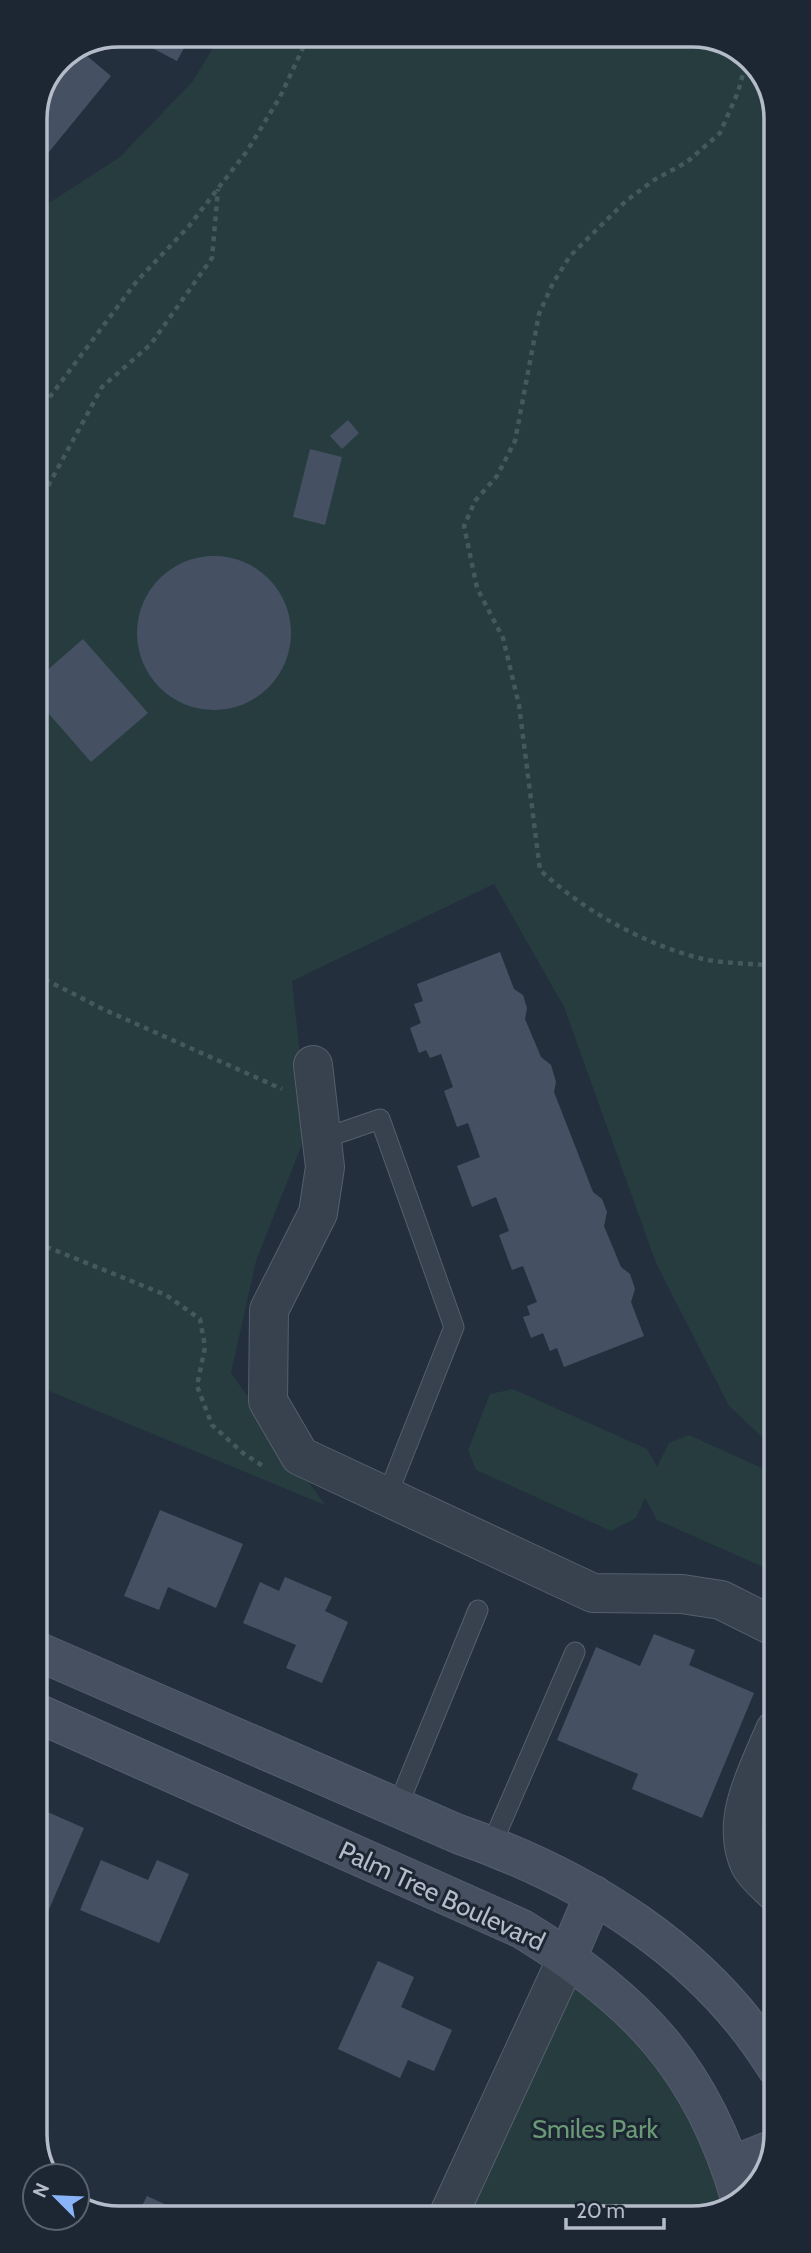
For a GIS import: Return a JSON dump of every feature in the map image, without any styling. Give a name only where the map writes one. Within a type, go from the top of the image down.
[{"type":"street","points":[[313,1065],[325,1167],[318,1213],[270,1310],[268,1401],[300,1456],[593,1593],[682,1594],[721,1600],[764,1622]]},
{"type":"street","points":[[47,1655],[397,1808],[553,1872],[630,1918],[713,1985],[755,2033],[764,2048]]},
{"type":"street","name":"Palm Tree Boulevard","points":[[47,1717],[522,1929],[568,1956],[606,1985],[673,2055],[700,2094],[736,2182]]},
{"type":"street","points":[[764,1758],[746,1805],[741,1836],[751,1867],[764,1881]]},
{"type":"street","points":[[453,2206],[594,1895]]},
{"type":"street","points":[[736,2182],[758,2162]]},
{"type":"lane","points":[[320,1122],[380,1119],[454,1327],[387,1496]]},
{"type":"lane","points":[[397,1808],[478,1610]]},
{"type":"lane","points":[[491,1846],[575,1652]]},
{"type":"path","points":[[47,401],[137,281],[189,226],[247,151],[281,97],[304,47]]},
{"type":"path","points":[[744,70],[738,92],[720,133],[687,162],[654,180],[626,201],[570,256],[553,283],[539,314],[515,441],[497,476],[475,501],[464,526],[477,588],[503,638],[519,705],[540,870],[576,900],[633,932],[700,958],[764,965]]},
{"type":"path","points":[[47,488],[102,387],[151,344],[212,258],[218,188]]},
{"type":"path","points":[[47,981],[320,1122]]},
{"type":"green space","points":[[214,47],[697,47],[728,57],[749,75],[758,91],[764,119],[764,1439],[729,1406],[656,1263],[564,1007],[494,884],[292,981],[308,1129],[256,1261],[231,1373],[325,1505],[47,1390],[47,204],[120,157],[193,81]]},
{"type":"green space","points":[[513,1389],[647,1449],[657,1467],[669,1443],[689,1435],[764,1469],[764,1567],[657,1520],[645,1498],[636,1518],[611,1531],[476,1470],[468,1450],[490,1394]]},
{"type":"green space","name":"Smiles Park","points":[[566,1979],[606,2010],[660,2071],[706,2144],[722,2199],[692,2206],[464,2206]]},
{"type":"building","points":[[150,47],[185,47],[177,61]]},
{"type":"building","points":[[86,55],[111,76],[47,154],[47,114],[55,87],[62,75]]},
{"type":"building","points":[[348,420],[359,433],[342,449],[330,436]]},
{"type":"building","points":[[310,449],[342,457],[325,525],[293,517]]},
{"type":"building","points":[[214,556],[243,562],[268,579],[285,604],[291,633],[285,662],[268,687],[243,704],[214,710],[185,704],[160,687],[143,662],[137,633],[143,604],[160,579],[185,562]]},
{"type":"building","points":[[83,639],[148,713],[91,762],[47,712],[47,670]]},
{"type":"building","points":[[500,952],[514,989],[523,995],[527,1008],[525,1019],[541,1057],[551,1065],[556,1082],[554,1092],[593,1192],[602,1199],[607,1212],[604,1226],[621,1267],[630,1274],[635,1289],[631,1302],[644,1336],[564,1367],[557,1348],[550,1351],[543,1333],[531,1338],[523,1317],[530,1315],[527,1306],[537,1302],[523,1266],[512,1270],[499,1235],[509,1231],[496,1197],[472,1207],[457,1166],[480,1157],[468,1123],[457,1127],[444,1091],[453,1087],[441,1054],[430,1058],[426,1050],[419,1053],[410,1028],[421,1023],[414,1004],[423,1001],[417,984]]},
{"type":"building","points":[[160,1510],[243,1544],[216,1608],[168,1587],[159,1610],[124,1596]]},
{"type":"building","points":[[285,1577],[332,1597],[325,1611],[348,1622],[322,1683],[286,1668],[296,1645],[243,1623],[260,1582],[279,1591]]},
{"type":"building","points":[[654,1634],[695,1650],[689,1665],[754,1693],[702,1818],[632,1789],[638,1774],[557,1740],[596,1647],[640,1666]]},
{"type":"building","points":[[47,1812],[84,1828],[47,1914]]},
{"type":"building","points":[[101,1860],[148,1880],[157,1860],[189,1874],[159,1943],[80,1910]]},
{"type":"building","points":[[378,1961],[414,1977],[401,2007],[452,2030],[434,2071],[408,2060],[400,2078],[338,2049]]},
{"type":"building","points":[[147,2196],[169,2206],[142,2206]]}]
